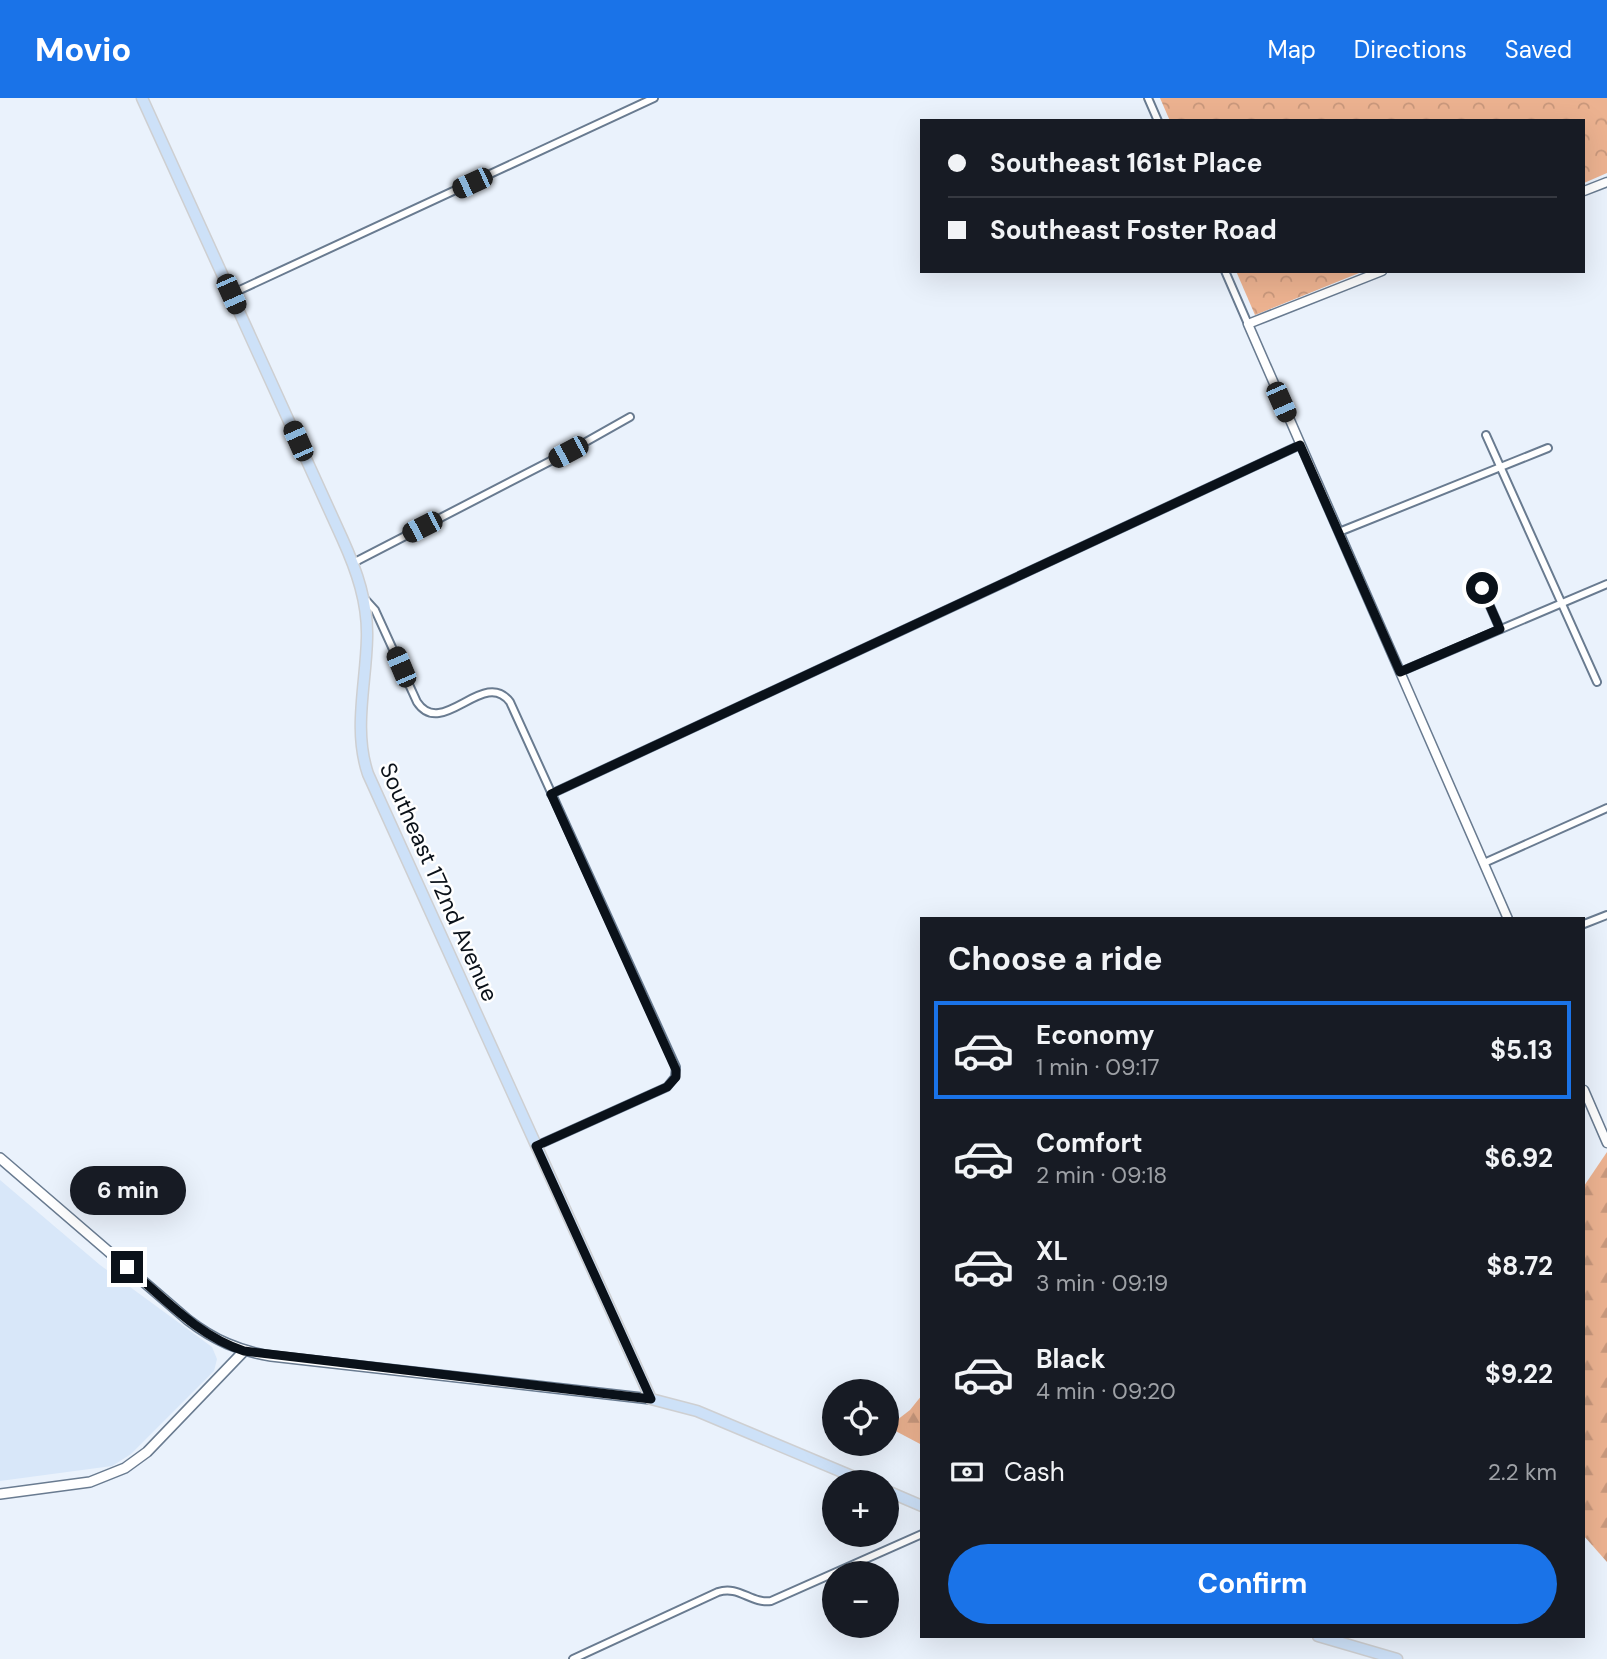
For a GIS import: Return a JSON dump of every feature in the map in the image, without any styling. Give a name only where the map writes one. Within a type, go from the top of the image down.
[{"type":"main road","name":"Southeast 172nd Avenue","points":[[142,98],[353,563],[364,598],[368,635],[361,735],[365,767],[651,1399]]},
{"type":"main road","points":[[0,1158],[198,1327],[222,1342],[244,1351],[651,1399],[697,1411],[837,1470]]},
{"type":"main road","points":[[0,1494],[90,1482],[125,1468],[146,1452],[244,1351]]},
{"type":"main road","points":[[899,1496],[920,1505]]},
{"type":"main road","points":[[1325,1638],[1397,1659]]},
{"type":"street","points":[[231,294],[654,98]]},
{"type":"street","points":[[1147,98],[1157,119]]},
{"type":"street","points":[[1585,191],[1607,182]]},
{"type":"street","points":[[1226,273],[1507,917]]},
{"type":"street","points":[[1248,324],[1377,273]]},
{"type":"street","points":[[353,563],[559,457],[630,417]]},
{"type":"street","points":[[1486,435],[1597,682]]},
{"type":"street","points":[[551,794],[1300,445]]},
{"type":"street","points":[[1339,532],[1548,448]]},
{"type":"street","points":[[1478,579],[1500,629]]},
{"type":"street","points":[[1400,672],[1607,584]]},
{"type":"street","points":[[364,598],[375,610],[422,708],[438,713],[487,692],[498,692],[506,697],[675,1064],[676,1077],[665,1088],[536,1146]]},
{"type":"street","points":[[1484,863],[1607,808]]},
{"type":"street","points":[[1585,925],[1607,915]]},
{"type":"street","points":[[1585,1092],[1607,1143]]},
{"type":"street","points":[[573,1659],[718,1592],[735,1590],[765,1602],[783,1598],[820,1578],[920,1535]]},
{"type":"shaded area","points":[[0,1180],[100,1265],[212,1347],[217,1359],[214,1371],[131,1454],[112,1466],[0,1481]]},
{"type":"green space","points":[[1160,98],[1607,98],[1607,173],[1585,183],[1585,119],[1169,119]]},
{"type":"green space","points":[[1237,273],[1359,273],[1255,315]]},
{"type":"green space","points":[[1607,1152],[1607,1562],[1585,1537],[1585,1185]]},
{"type":"green space","points":[[920,1398],[920,1444],[899,1433],[899,1418]]},
{"type":"route","points":[[127,1267],[198,1327],[222,1342],[244,1351],[651,1399],[536,1146],[667,1087],[676,1077],[676,1070],[551,794],[1300,445],[1400,672],[1500,629],[1482,588]]}]
